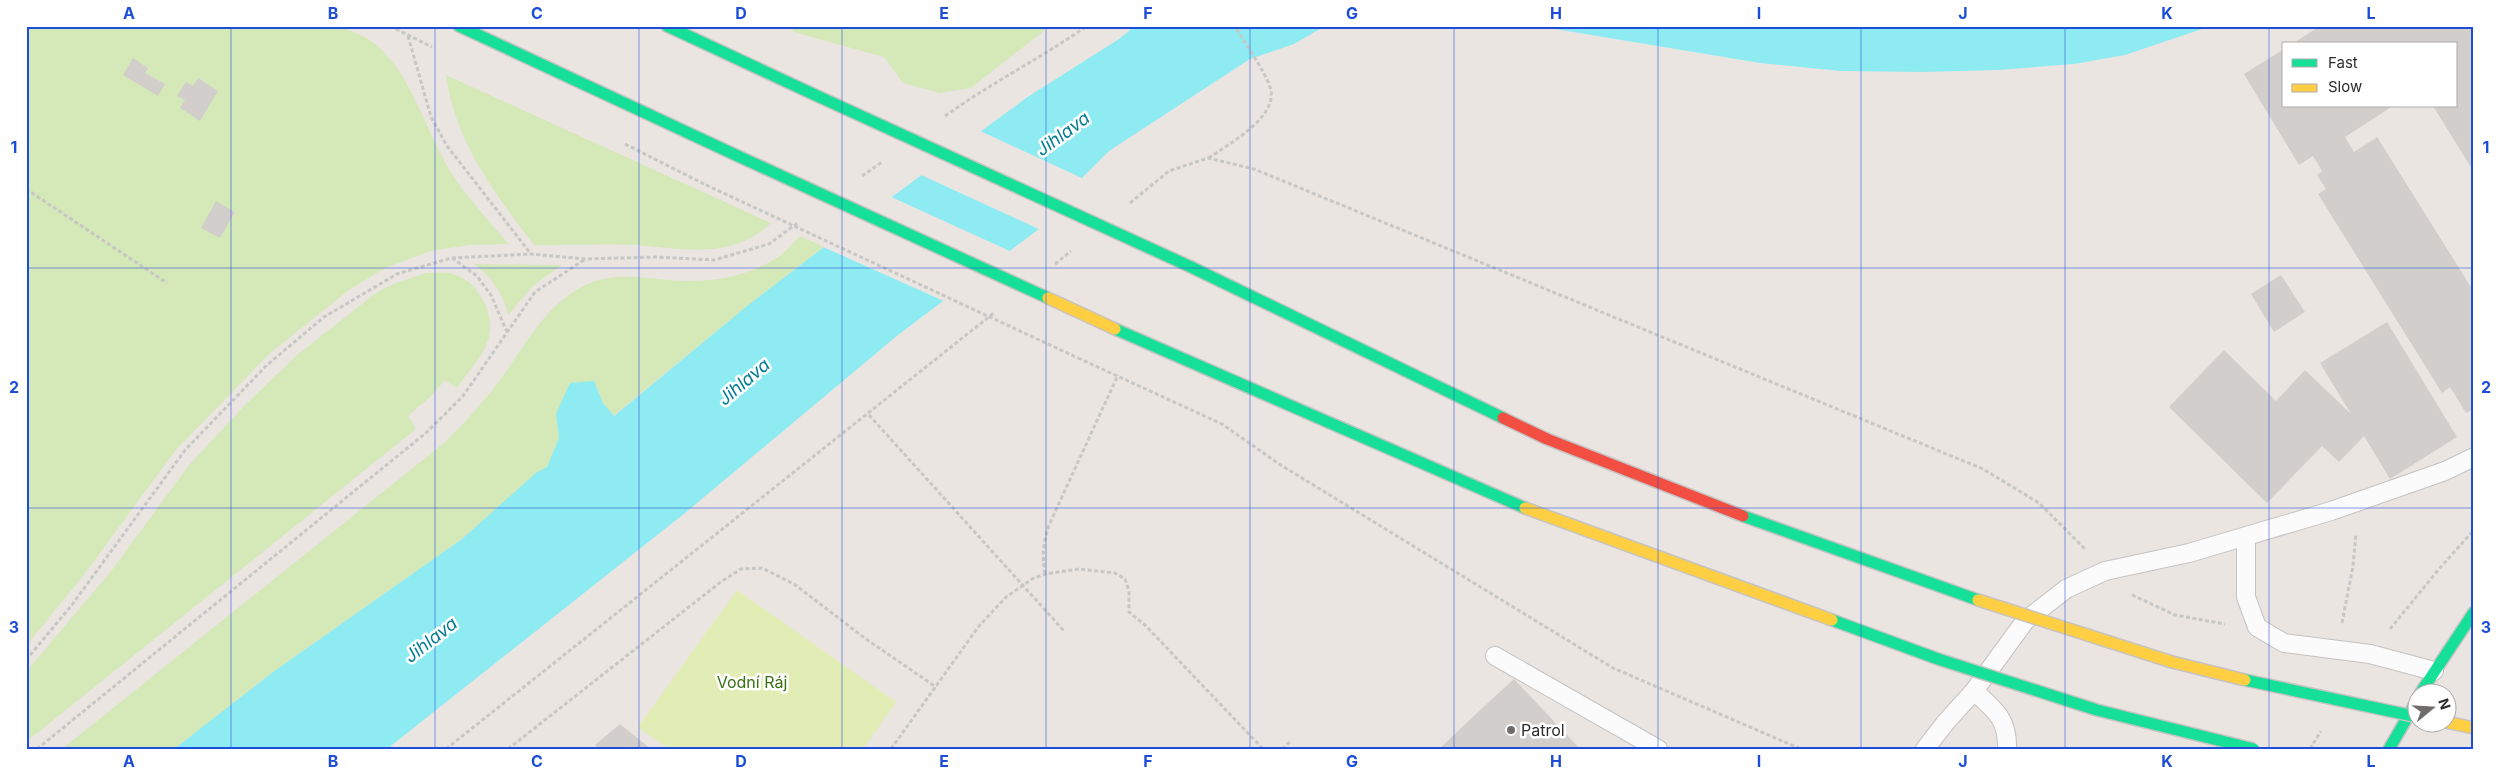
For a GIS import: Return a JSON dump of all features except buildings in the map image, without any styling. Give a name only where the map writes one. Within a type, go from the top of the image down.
[{"type":"main road","points":[[459,26],[1115,328],[1530,510],[1938,659],[2098,710],[2254,749]]},
{"type":"main road","points":[[667,26],[1191,267],[1547,439],[1788,534],[1978,600],[2172,662],[2288,691],[2408,715]]},
{"type":"main road","points":[[2428,682],[2474,612]]},
{"type":"main road","points":[[2388,749],[2408,716]]},
{"type":"main road","points":[[2458,725],[2474,728]]},
{"type":"lane","points":[[1925,749],[1974,690],[2025,621],[2066,589],[2105,570],[2189,553],[2246,536],[2359,501],[2445,471],[2474,458]]},
{"type":"lane","points":[[2246,536],[2246,597],[2257,627],[2284,643],[2370,654],[2434,671]]},
{"type":"lane","points":[[1495,656],[1658,749]]},
{"type":"lane","points":[[1974,690],[2000,715],[2008,734],[2007,749]]},
{"type":"path","points":[[1208,158],[1262,119],[1270,106],[1270,87],[1235,26]]},
{"type":"path","points":[[408,35],[431,117],[447,146],[532,254]]},
{"type":"path","points":[[706,185],[1222,424],[1279,464],[1613,668],[1801,749]]},
{"type":"path","points":[[26,189],[167,283]]},
{"type":"path","points":[[26,660],[71,606],[186,449],[267,365],[324,317],[397,274],[451,258],[532,254],[585,259],[656,257],[714,260],[769,244]]},
{"type":"path","points":[[451,258],[477,276],[491,295],[507,332]]},
{"type":"path","points":[[37,749],[427,432],[463,396],[535,292],[585,259]]},
{"type":"path","points":[[1045,574],[1042,557],[1043,542],[1049,525],[1118,375]]},
{"type":"path","points":[[869,415],[1065,632]]},
{"type":"path","points":[[2336,650],[2353,566],[2359,501]]},
{"type":"path","points":[[508,749],[722,581],[741,569],[762,568],[794,584],[936,687]]},
{"type":"path","points":[[891,749],[979,626],[1006,597],[1032,579],[1045,574],[1079,569],[1115,573],[1125,579],[1129,591],[1129,612],[1133,617],[1145,626],[1263,749]]},
{"type":"path","points":[[2105,570],[2134,597],[2175,615],[2217,624],[2257,627]]},
{"type":"path","points":[[1282,749],[1292,741]]},
{"type":"green space","points":[[26,26],[340,26],[360,35],[371,41],[385,53],[397,69],[408,86],[454,177],[473,203],[509,244],[470,245],[431,251],[385,268],[349,290],[269,354],[175,451],[83,576],[26,646]]},
{"type":"green space","points":[[784,26],[1050,26],[971,88],[940,93],[903,83],[884,57],[797,33]]},
{"type":"green space","points":[[446,75],[771,223],[756,235],[740,243],[708,249],[691,250],[624,244],[534,245],[491,186],[467,144],[451,99]]},
{"type":"green space","points":[[800,236],[824,247],[747,306],[613,416],[603,403],[594,381],[556,414],[559,438],[547,467],[537,473],[462,539],[273,672],[174,749],[62,749],[439,447],[468,419],[494,388],[547,315],[574,291],[590,283],[614,277],[696,281],[721,279],[745,273],[768,263],[787,250]]},
{"type":"green space","points":[[474,264],[562,265],[534,285],[508,315],[496,286]]},
{"type":"green space","points":[[426,273],[449,273],[469,282],[483,300],[490,321],[487,343],[477,361],[457,388],[445,380],[431,396],[408,416],[416,429],[26,742],[26,672],[112,570],[189,465],[244,406],[297,355],[376,293],[393,284]]},
{"type":"green space","name":"Vodní Ráj","points":[[737,590],[896,702],[863,749],[669,749],[638,727]]},
{"type":"water","name":"Jihlava","points":[[1135,26],[1325,26],[1294,44],[1250,59],[1109,151],[1082,178],[1064,210],[898,335],[685,513],[387,749],[174,749],[273,672],[462,539],[537,472],[547,467],[559,438],[556,414],[570,383],[594,381],[603,403],[614,416],[747,306],[824,247],[1026,98],[1119,39]]},
{"type":"water","points":[[1537,26],[2211,26],[2125,55],[2074,64],[1999,70],[1922,72],[1840,71],[1760,63]]},
{"type":"pier","points":[[978,130],[1084,179],[1066,212],[1041,230],[919,174]]},
{"type":"pier","points":[[889,196],[1012,252],[946,302],[821,246]]},
{"type":"traffic: fast","points":[[459,26],[740,157]]},
{"type":"traffic: fast","points":[[667,26],[813,94]]},
{"type":"traffic: fast","points":[[813,94],[1191,267]]},
{"type":"traffic: fast","points":[[740,157],[1048,298]]},
{"type":"traffic: fast","points":[[1191,267],[1503,418]]},
{"type":"traffic: fast","points":[[1115,329],[1525,508]]},
{"type":"traffic: fast","points":[[1743,516],[1978,600]]},
{"type":"traffic: fast","points":[[2428,682],[2474,612]]},
{"type":"traffic: fast","points":[[1832,620],[1938,659]]},
{"type":"traffic: fast","points":[[1938,659],[2097,710],[2254,749]]},
{"type":"traffic: fast","points":[[2245,680],[2408,715]]},
{"type":"traffic: fast","points":[[2389,749],[2408,716]]},
{"type":"traffic: slow","points":[[1048,298],[1115,329]]},
{"type":"traffic: slow","points":[[1525,508],[1832,620]]},
{"type":"traffic: slow","points":[[1978,600],[2172,662],[2245,680]]},
{"type":"traffic: slow","points":[[2458,725],[2474,728]]},
{"type":"traffic: jam","points":[[1503,418],[1547,439],[1743,516]]},
{"type":"place","name":"Patrol","points":[[1511,730]]}]
